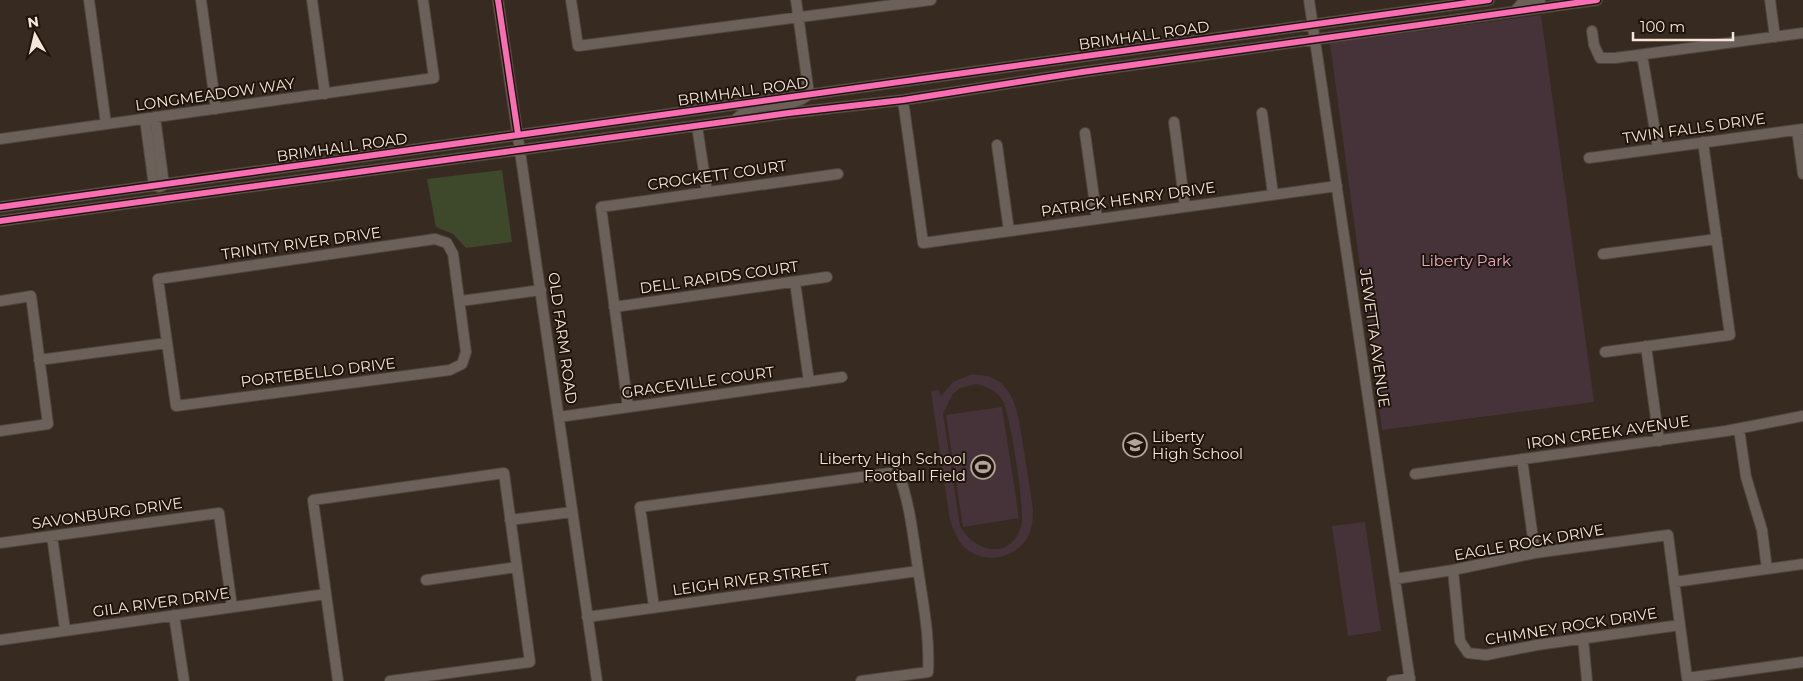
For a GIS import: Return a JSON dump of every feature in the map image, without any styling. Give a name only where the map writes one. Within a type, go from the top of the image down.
[{"type":"street","points":[[89,0],[106,124]]},
{"type":"street","points":[[200,0],[216,109]]},
{"type":"street","points":[[312,0],[325,94]]},
{"type":"street","name":"LONGMEADOW WAY","points":[[0,139],[434,78],[423,0]]},
{"type":"street","name":"OLD FARM ROAD","points":[[498,0],[597,681]]},
{"type":"street","points":[[571,0],[578,46],[931,0]]},
{"type":"street","points":[[733,121],[750,110],[791,104],[802,100],[809,94],[796,0]]},
{"type":"street","name":"JEWETTA AVENUE","points":[[1310,0],[1410,680]]},
{"type":"street","name":"BRIMHALL ROAD","points":[[0,206],[159,186],[1312,23],[1490,0]]},
{"type":"street","points":[[1515,11],[1522,3],[1540,0]]},
{"type":"street","name":"BRIMHALL ROAD","points":[[0,221],[733,121],[903,100],[1082,72],[1316,41],[1419,24],[1598,0]]},
{"type":"street","points":[[1770,0],[1775,37]]},
{"type":"street","points":[[1419,24],[1433,16],[1477,9],[1484,1]]},
{"type":"street","points":[[1592,31],[1594,46],[1600,58],[1642,55],[1803,33]]},
{"type":"street","points":[[1642,55],[1658,148]]},
{"type":"street","name":"PATRICK HENRY DRIVE","points":[[903,100],[923,243],[1337,186]]},
{"type":"street","points":[[1262,113],[1273,194]]},
{"type":"street","points":[[88,208],[103,200],[149,192],[159,186],[150,118]]},
{"type":"street","points":[[1174,122],[1185,207]]},
{"type":"street","points":[[697,126],[707,192]]},
{"type":"street","points":[[1800,129],[1803,174]]},
{"type":"street","name":"TWIN FALLS DRIVE","points":[[1589,158],[1800,129]]},
{"type":"street","points":[[1086,133],[1098,219]]},
{"type":"street","points":[[1605,352],[1730,335],[1704,142]]},
{"type":"street","points":[[998,145],[1010,231]]},
{"type":"street","name":"CROCKETT COURT","points":[[614,307],[600,207],[838,174]]},
{"type":"street","name":"TRINITY RIVER DRIVE","points":[[167,342],[158,279],[435,239],[447,243],[453,254],[461,301]]},
{"type":"street","points":[[1603,254],[1717,239]]},
{"type":"street","name":"DELL RAPIDS COURT","points":[[614,307],[827,277]]},
{"type":"street","points":[[795,282],[809,382]]},
{"type":"street","points":[[461,301],[541,290]]},
{"type":"street","points":[[0,301],[31,296],[48,424],[0,431]]},
{"type":"street","name":"PORTEBELLO DRIVE","points":[[167,342],[176,406],[450,370],[462,364],[466,352],[461,301]]},
{"type":"street","points":[[614,307],[628,407]]},
{"type":"street","points":[[40,360],[167,342]]},
{"type":"street","points":[[1646,346],[1659,441]]},
{"type":"street","name":"GRACEVILLE COURT","points":[[559,417],[842,377]]},
{"type":"street","name":"IRON CREEK AVENUE","points":[[1415,474],[1659,441],[1739,429],[1803,416]]},
{"type":"street","points":[[1739,429],[1746,477],[1762,530],[1767,569]]},
{"type":"street","points":[[1522,459],[1535,553]]},
{"type":"street","points":[[654,608],[640,507],[898,472],[908,502],[928,640],[928,672],[861,681]]},
{"type":"street","points":[[338,681],[313,500],[504,474],[530,662],[390,681]]},
{"type":"street","points":[[510,520],[572,512]]},
{"type":"street","name":"SAVONBURG DRIVE","points":[[0,544],[219,513],[232,607]]},
{"type":"street","name":"EAGLE ROCK DRIVE","points":[[1395,579],[1453,570],[1535,553],[1668,535],[1674,582]]},
{"type":"street","points":[[52,536],[65,630]]},
{"type":"street","points":[[1803,564],[1674,582],[1687,678],[1803,662]]},
{"type":"street","points":[[426,580],[517,568]]},
{"type":"street","name":"CHIMNEY ROCK DRIVE","points":[[1453,570],[1460,641],[1468,653],[1486,655],[1583,638],[1680,625]]},
{"type":"street","name":"LEIGH RIVER STREET","points":[[588,617],[918,571]]},
{"type":"street","name":"GILA RIVER DRIVE","points":[[0,640],[326,594]]},
{"type":"street","points":[[174,615],[184,681]]},
{"type":"street","points":[[1583,638],[1587,681]]},
{"type":"street","points":[[1392,681],[1410,680]]},
{"type":"green space","name":"Liberty Park","points":[[1541,15],[1594,402],[1382,430],[1330,43]]},
{"type":"green space","points":[[970,375],[986,376],[1006,388],[1017,411],[1033,509],[1033,520],[1030,532],[1019,548],[1002,556],[992,558],[973,554],[962,545],[950,521],[931,391],[939,390],[941,396],[953,382]],"holes":[[[976,384],[987,387],[1002,399],[1013,442],[1021,503],[1021,527],[1016,538],[1009,545],[1001,548],[983,547],[966,535],[960,526],[943,414],[952,395],[960,388]]]},
{"type":"green space","name":"Liberty High School Football Field","points":[[1002,407],[1019,518],[963,527],[946,415]]},
{"type":"green space","points":[[1365,522],[1381,631],[1348,636],[1332,526]]},
{"type":"shaded area","points":[[502,170],[512,242],[466,248],[453,234],[436,227],[427,179]]},
{"type":"cycle path","points":[[498,0],[518,134]]},
{"type":"cycle path","points":[[0,207],[1489,0]]},
{"type":"cycle path","points":[[0,221],[789,113],[903,100],[1082,72],[1597,0]]},
{"type":"place","name":"Liberty High School","points":[[1135,445]]},
{"type":"place","name":"Liberty High School Football Field","points":[[983,467]]}]
